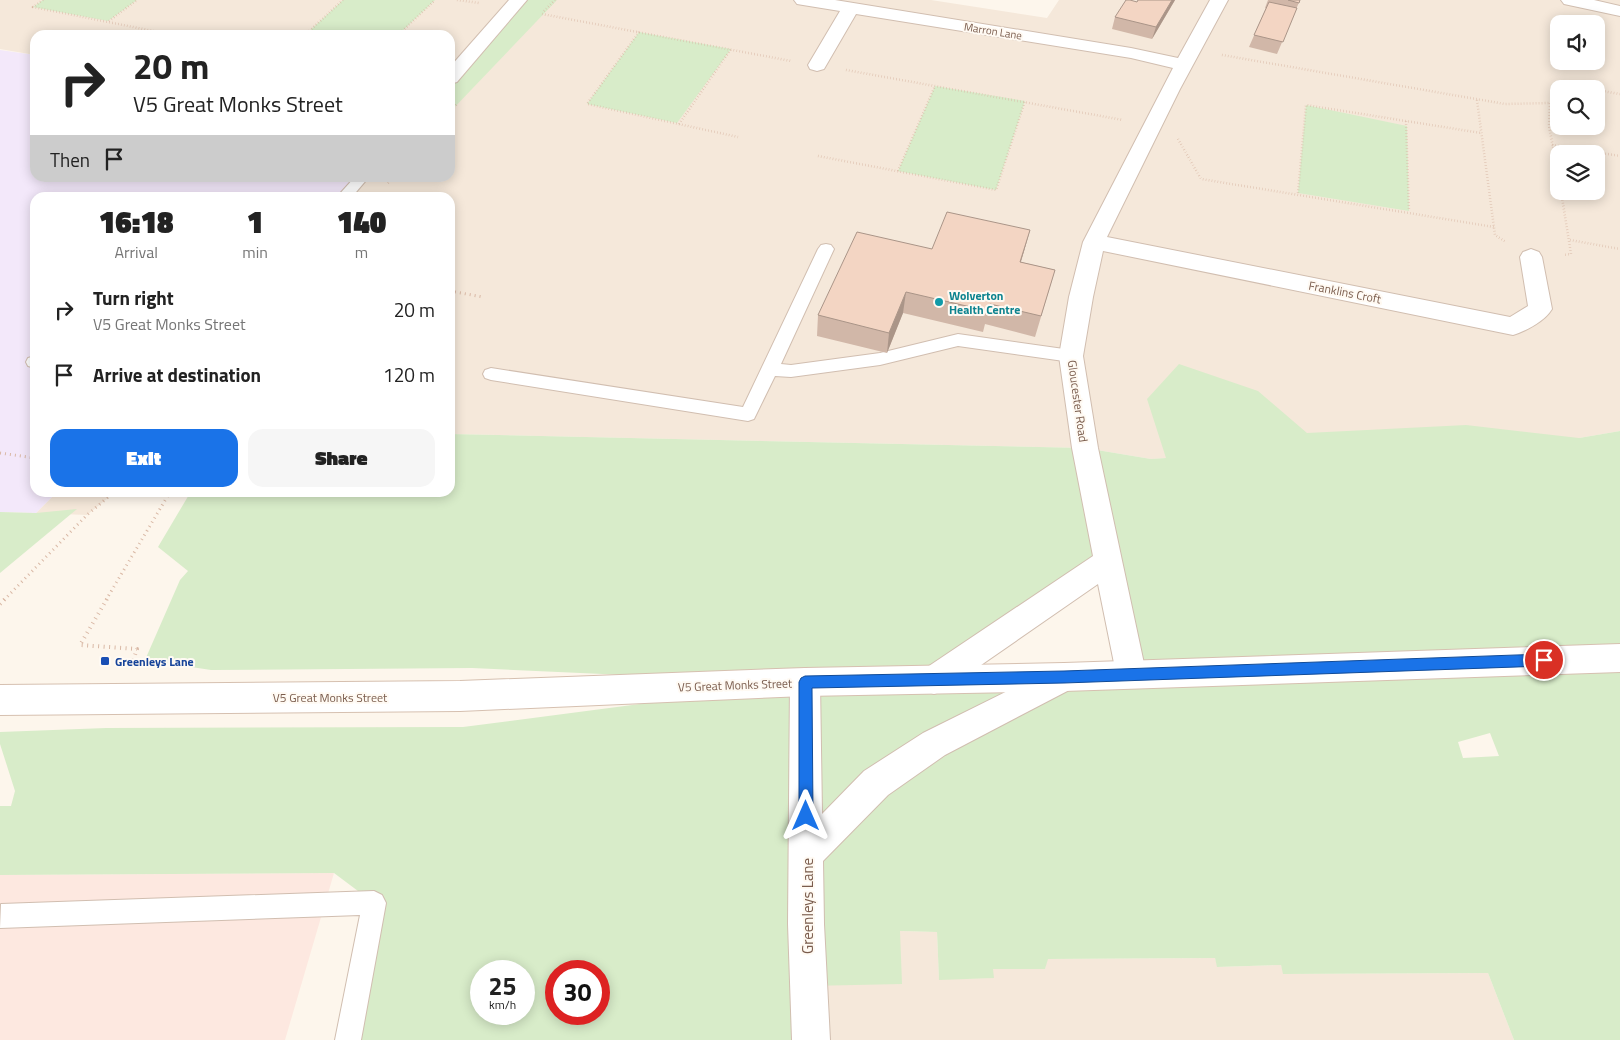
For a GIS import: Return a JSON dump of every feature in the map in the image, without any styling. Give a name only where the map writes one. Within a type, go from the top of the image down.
[{"type":"street","name":"Marron Lane","points":[[803,0],[1131,53],[1183,65]]},
{"type":"street","name":"Gloucester Road","points":[[1131,673],[1085,448],[1071,356],[1081,297],[1094,242],[1183,65],[1219,0]]},
{"type":"street","points":[[1570,0],[1620,12]]},
{"type":"street","points":[[455,72],[514,4]]},
{"type":"street","points":[[817,65],[851,8]]},
{"type":"street","name":"Franklins Croft","points":[[1094,242],[1512,326],[1540,309],[1530,257]]},
{"type":"street","points":[[934,680],[1107,562]]},
{"type":"street","name":"V5 Great Monks Street","points":[[4,700],[460,696],[805,682],[1064,677],[1131,673],[1620,658]]},
{"type":"street","points":[[806,854],[876,783],[934,744],[1064,677]]},
{"type":"street","name":"Greenleys Lane","points":[[805,682],[806,924],[811,1040]]},
{"type":"lane","points":[[348,192],[357,182]]},
{"type":"lane","points":[[491,374],[748,414],[826,249]]},
{"type":"lane","points":[[770,369],[791,371],[880,359],[958,340],[1071,356]]},
{"type":"lane","points":[[1,916],[374,903],[348,1040]]},
{"type":"path","points":[[43,0],[33,7],[150,30]]},
{"type":"path","points":[[108,21],[137,0]]},
{"type":"path","points":[[310,30],[343,0]]},
{"type":"path","points":[[403,30],[435,0]]},
{"type":"path","points":[[514,4],[639,32],[1172,129],[1201,179],[1494,227]]},
{"type":"path","points":[[639,32],[587,104],[738,137]]},
{"type":"path","points":[[679,124],[732,49]]},
{"type":"path","points":[[898,171],[935,86]]},
{"type":"path","points":[[1605,92],[1620,94]]},
{"type":"path","points":[[1477,100],[1495,235],[1530,257],[1571,254],[1563,200]]},
{"type":"path","points":[[818,156],[996,190],[1025,101]]},
{"type":"path","points":[[1550,103],[1550,132]]},
{"type":"path","points":[[1298,193],[1306,105],[1481,134]]},
{"type":"path","points":[[1406,121],[1409,212]]},
{"type":"path","points":[[1550,135],[1552,145]]},
{"type":"path","points":[[1605,154],[1620,156]]},
{"type":"path","points":[[1570,240],[1620,249]]},
{"type":"path","points":[[455,291],[483,297]]},
{"type":"path","points":[[0,453],[30,457]]},
{"type":"path","points":[[0,604],[87,515],[108,497]]},
{"type":"path","points":[[120,698],[137,649],[80,645],[167,497]]},
{"type":"shaded area","points":[[0,0],[931,0],[1047,18],[1059,0],[1620,0],[1620,431],[1579,438],[1151,459],[1085,448],[455,434],[455,192],[344,192],[354,182],[455,182],[455,30],[30,30],[30,54],[0,49]]},
{"type":"shaded area","points":[[0,50],[30,54],[30,182],[354,182],[344,192],[30,192],[30,497],[52,497],[36,513],[0,512]]},
{"type":"shaded area","points":[[52,497],[109,497],[87,515],[36,513]]},
{"type":"shaded area","points":[[334,873],[285,1040],[0,1040],[0,875]]},
{"type":"shaded area","points":[[900,931],[937,932],[939,979],[993,978],[992,969],[1045,969],[1047,959],[1215,958],[1218,967],[1281,965],[1284,974],[1488,973],[1514,1040],[811,1040],[807,986]]},
{"type":"green space","points":[[43,0],[137,0],[108,21],[33,7]]},
{"type":"green space","points":[[343,0],[435,0],[403,30],[310,30]]},
{"type":"green space","points":[[517,0],[557,0],[455,107],[455,71]]},
{"type":"green space","points":[[639,32],[731,49],[677,123],[587,104]]},
{"type":"green space","points":[[935,86],[1025,101],[996,190],[898,171]]},
{"type":"green space","points":[[1306,105],[1407,126],[1409,211],[1298,193]]},
{"type":"green space","points":[[1179,364],[1258,391],[1307,433],[1466,425],[1579,438],[1620,431],[1620,1040],[1514,1040],[1488,973],[1283,974],[1281,965],[1217,967],[1215,958],[1048,959],[1045,969],[993,969],[994,978],[939,980],[937,932],[900,931],[902,984],[808,986],[811,1040],[348,1040],[374,903],[334,873],[0,875],[0,806],[11,806],[15,791],[0,744],[0,732],[106,728],[463,727],[801,683],[472,668],[211,670],[145,660],[180,580],[188,571],[158,547],[188,497],[455,497],[455,434],[1085,448],[1151,459],[1166,458],[1147,399]],"holes":[[[1107,563],[1131,673],[935,680]],[[1490,733],[1499,756],[1463,758],[1458,742]]]},
{"type":"green space","points":[[77,509],[0,573],[0,512],[36,513]]},
{"type":"building","points":[[1126,0],[1137,2],[1138,0],[1172,0],[1156,27],[1115,17]]},
{"type":"building","points":[[1288,0],[1300,0],[1299,3]]},
{"type":"building","points":[[1269,2],[1297,8],[1283,42],[1254,35]]},
{"type":"building","name":"Wolverton Health Centre","points":[[947,212],[1030,230],[1020,262],[1055,270],[1041,316],[990,304],[988,311],[906,292],[889,333],[818,315],[857,232],[932,249]]},
{"type":"place","name":"Wolverton Health Centre","points":[[939,302]]},
{"type":"place","name":"Greenleys Lane","points":[[105,661]]},
{"type":"route","points":[[806,816],[805,682],[1064,677],[1131,673],[1544,660]]}]
